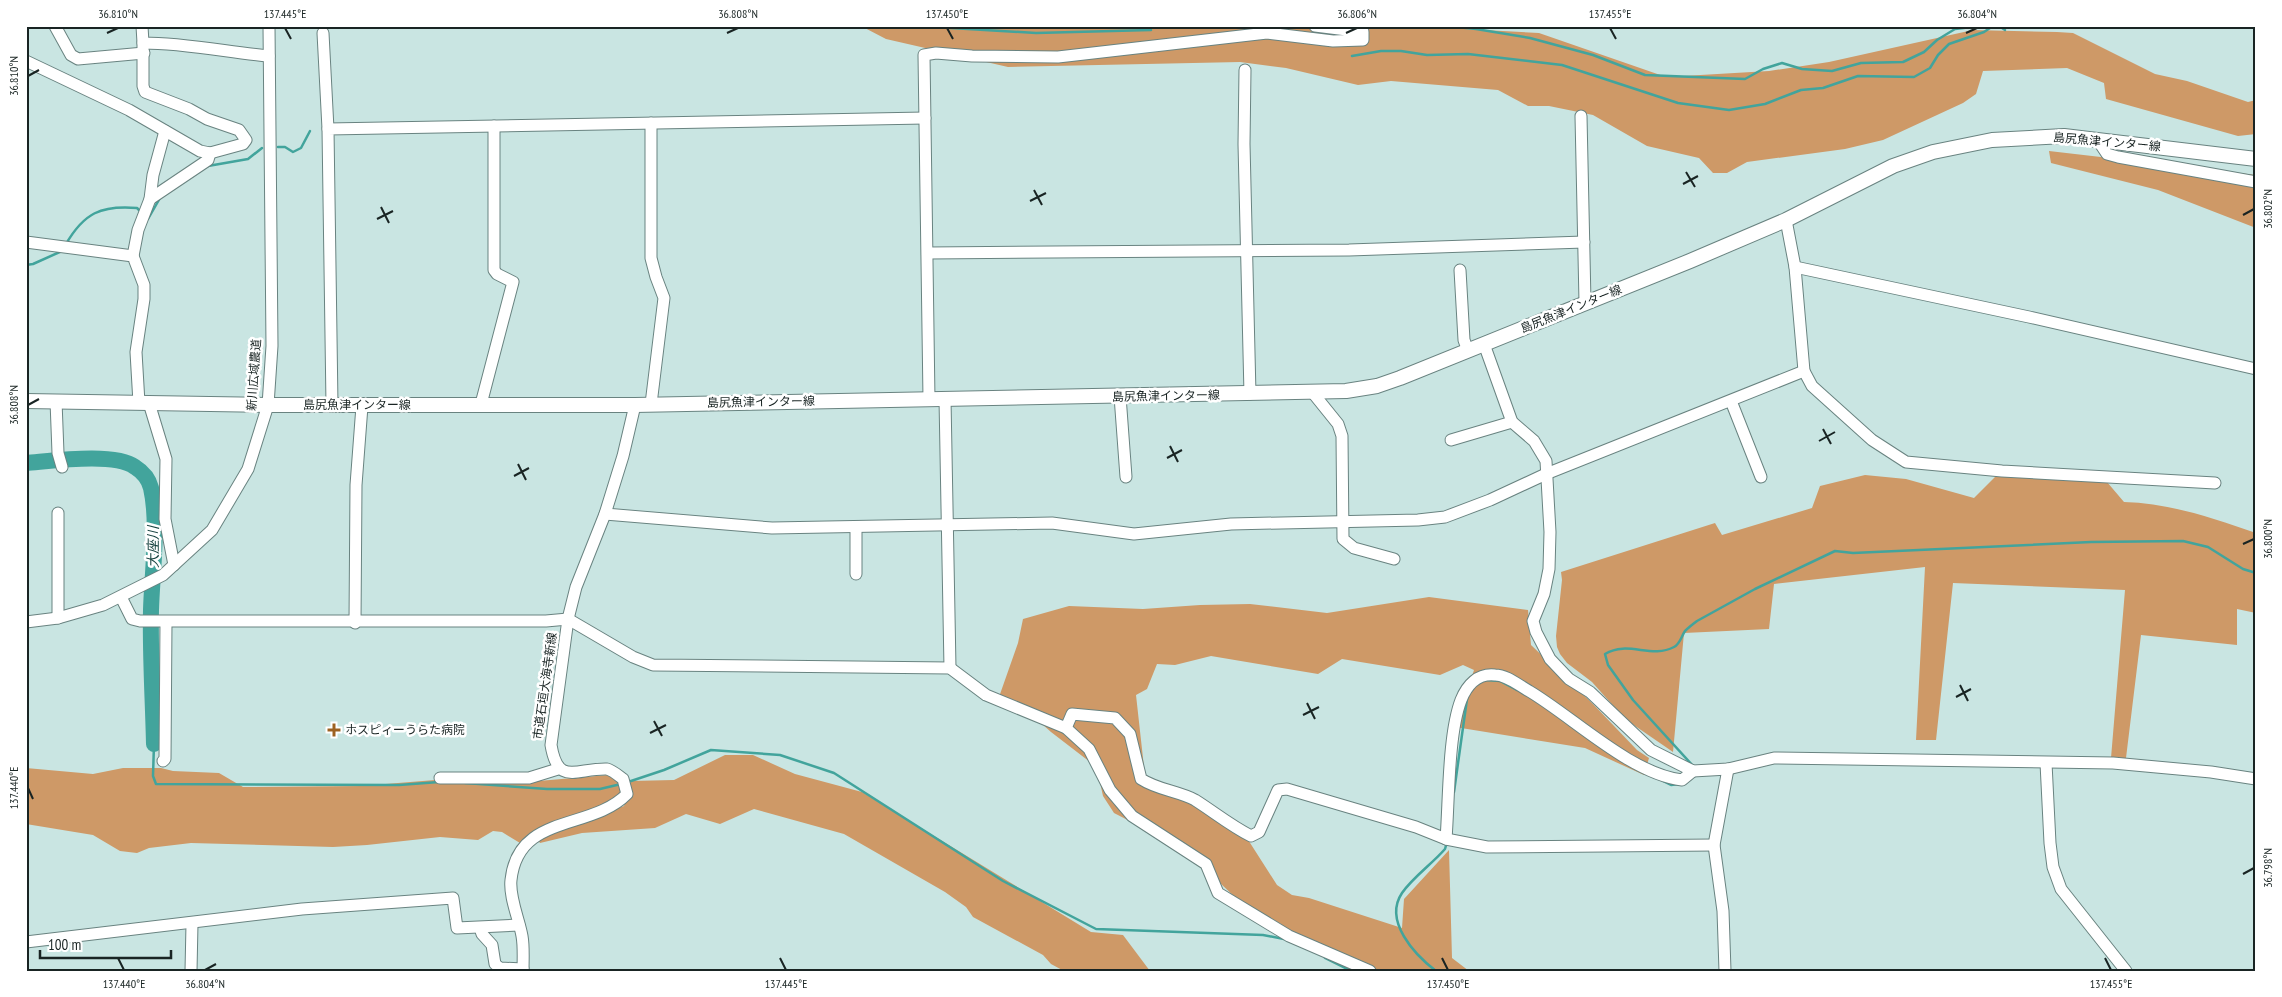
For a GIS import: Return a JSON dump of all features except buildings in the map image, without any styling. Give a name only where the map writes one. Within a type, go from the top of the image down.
[{"type":"main road","name":"島尻魚津インター線","points":[[26,401],[332,406],[481,404],[635,405],[1312,393],[1353,390],[1377,386],[1468,351],[1786,220],[1893,166],[1934,152],[1992,140],[2035,136],[2096,139],[2256,159]]},
{"type":"street","points":[[55,26],[71,55],[78,59],[177,43],[203,49],[269,56]]},
{"type":"street","points":[[26,61],[129,110],[200,151],[210,153],[237,147],[246,140],[239,130],[207,119],[145,92],[143,86],[144,48],[142,26]]},
{"type":"street","name":"新川広域農道","points":[[26,622],[81,613],[121,597],[163,575],[212,530],[248,469],[268,405],[272,346],[269,26]]},
{"type":"street","points":[[930,399],[924,55],[936,53],[972,56],[1058,56],[1267,33],[1333,41],[1363,40],[1364,32],[1315,26]]},
{"type":"street","points":[[323,33],[328,129],[332,406]]},
{"type":"street","points":[[1245,70],[1244,144],[1250,394]]},
{"type":"street","points":[[1581,116],[1585,302]]},
{"type":"street","points":[[328,129],[925,118]]},
{"type":"street","points":[[651,123],[651,258],[664,298],[651,404]]},
{"type":"street","points":[[481,404],[512,282],[497,274],[494,270],[494,126]]},
{"type":"street","points":[[165,131],[153,175],[150,199],[138,230],[133,256],[144,285],[144,300],[136,352],[144,403],[166,459],[165,519],[174,565]]},
{"type":"street","points":[[2096,139],[2107,154],[2118,157],[2256,182]]},
{"type":"street","points":[[150,199],[208,160],[210,153]]},
{"type":"street","points":[[1786,220],[1795,267],[1804,371],[1812,386],[1872,440],[1906,462],[2002,471],[2215,483]]},
{"type":"street","points":[[26,242],[133,256]]},
{"type":"street","points":[[928,253],[1248,249],[1350,250],[1584,242]]},
{"type":"street","points":[[1795,267],[2020,315],[2256,369]]},
{"type":"street","points":[[1460,270],[1464,340],[1468,351]]},
{"type":"street","points":[[1484,344],[1512,422],[1534,441],[1546,461],[1550,532],[1548,569],[1544,594],[1533,621],[1536,632],[1550,659],[1569,678],[1590,692],[1651,750],[1693,771],[1728,769],[1774,758],[2113,763],[2211,772],[2256,779]]},
{"type":"street","points":[[605,514],[772,528],[1052,523],[1134,534],[1231,524],[1341,521],[1392,522],[1445,517],[1490,500],[1546,474],[1804,371]]},
{"type":"street","points":[[1312,393],[1338,424],[1342,436],[1341,521],[1343,539],[1354,548],[1394,559]]},
{"type":"street","points":[[1120,396],[1126,477]]},
{"type":"street","points":[[945,399],[950,668]]},
{"type":"street","points":[[56,401],[58,453],[62,467]]},
{"type":"street","points":[[1731,401],[1761,477]]},
{"type":"street","name":"市道石垣大海寺新線","points":[[558,769],[553,760],[551,745],[568,619],[576,587],[605,514],[623,456],[635,405]]},
{"type":"street","points":[[355,623],[356,485],[362,406]]},
{"type":"street","points":[[1451,440],[1512,422]]},
{"type":"street","points":[[58,513],[58,618]]},
{"type":"street","points":[[856,527],[856,574]]},
{"type":"street","points":[[121,597],[132,619],[140,621],[355,623],[546,621],[568,619],[633,657],[653,665],[950,668],[986,695],[1066,728],[1089,748],[1110,790],[1132,816],[1206,864],[1218,893],[1289,936],[1370,971]]},
{"type":"street","points":[[163,761],[165,759],[166,687],[164,622]]},
{"type":"street","points":[[1446,839],[1454,734],[1460,701],[1467,687],[1476,679],[1486,675],[1506,678],[1553,705],[1632,762],[1669,778],[1682,780],[1693,771]]},
{"type":"street","points":[[1066,728],[1072,714],[1115,718],[1130,734],[1141,779],[1154,787],[1193,799],[1236,829],[1251,836],[1259,832],[1278,790],[1287,789],[1416,827],[1446,839],[1487,846],[1714,845]]},
{"type":"street","points":[[2046,763],[2052,859],[2061,890],[2126,971]]},
{"type":"street","points":[[440,778],[529,778],[558,769],[567,773],[608,769],[623,779],[627,794],[616,805],[535,835],[514,860],[511,882],[522,937],[523,970],[500,968],[495,964],[492,945],[482,934],[480,928]]},
{"type":"street","points":[[1725,971],[1723,911],[1714,845],[1728,769]]},
{"type":"street","points":[[26,942],[192,924],[302,909],[453,898],[457,928],[519,925]]},
{"type":"street","points":[[191,971],[192,924]]},
{"type":"shaded area","points":[[861,26],[1409,26],[1539,33],[1666,77],[1769,71],[1829,62],[1973,30],[2073,33],[2155,74],[2187,81],[2248,102],[2256,100],[2256,134],[2238,136],[2106,99],[2104,83],[2067,68],[1983,71],[1976,94],[1963,103],[1883,140],[1845,149],[1747,162],[1727,173],[1713,173],[1699,158],[1647,146],[1593,115],[1549,106],[1528,106],[1498,90],[1391,81],[1358,85],[1286,68],[1240,62],[1008,67],[886,39]]},
{"type":"shaded area","points":[[2049,151],[2256,175],[2256,228],[2158,190],[2051,163]]},
{"type":"shaded area","points":[[1865,475],[1906,479],[1974,498],[1997,475],[2107,482],[2124,502],[2174,508],[2256,533],[2256,613],[2237,609],[2237,645],[2141,635],[2126,758],[2111,758],[2125,590],[1953,583],[1936,740],[1916,740],[1925,567],[1774,584],[1769,629],[1684,633],[1673,752],[1625,719],[1592,682],[1567,663],[1560,654],[1556,636],[1562,580],[1561,572],[1715,523],[1722,535],[1812,508],[1820,486]]},
{"type":"shaded area","points":[[1429,597],[1528,610],[1531,645],[1593,704],[1637,750],[1649,758],[1644,775],[1585,748],[1455,727],[1474,670],[1463,665],[1440,675],[1342,659],[1318,674],[1211,656],[1175,665],[1157,664],[1147,689],[1136,695],[1145,776],[1245,835],[1277,885],[1292,895],[1309,898],[1402,928],[1404,899],[1449,850],[1452,958],[1469,971],[1350,971],[1297,941],[1281,924],[1238,900],[1184,849],[1114,813],[1103,796],[1099,778],[1090,762],[1051,732],[1023,707],[999,697],[1018,643],[1023,619],[1069,606],[1143,609],[1250,604],[1327,613]]},
{"type":"shaded area","points":[[725,755],[753,755],[795,774],[862,792],[1091,932],[1123,935],[1150,971],[1064,971],[1051,964],[1043,955],[973,917],[966,907],[945,892],[844,834],[754,809],[720,824],[686,814],[655,828],[582,833],[540,843],[537,839],[624,806],[631,781],[674,780]]},
{"type":"shaded area","points":[[26,768],[93,774],[123,768],[161,768],[173,771],[219,773],[243,787],[361,786],[435,780],[527,782],[608,775],[621,782],[625,793],[615,802],[542,828],[520,843],[502,832],[493,831],[478,840],[440,837],[333,847],[191,843],[149,848],[137,853],[120,851],[93,835],[26,824]]},
{"type":"waterway","points":[[917,26],[1036,33],[1151,30]]},
{"type":"waterway","points":[[1446,26],[1530,38],[1593,55],[1645,75],[1745,79],[1763,69],[1782,63],[1802,69],[1832,71],[1861,63],[1903,62],[1924,52],[1937,40],[1955,29],[1980,26]]},
{"type":"waterway","points":[[1352,56],[1381,51],[1401,51],[1427,55],[1468,54],[1562,65],[1678,103],[1729,110],[1765,104],[1801,90],[1823,88],[1858,76],[1914,77],[1930,68],[1938,55],[1949,44],[1984,32],[1993,26]]},
{"type":"waterway","points":[[1999,26],[2005,30]]},
{"type":"waterway","points":[[278,147],[285,147],[293,152],[301,148],[310,131]]},
{"type":"waterway","points":[[208,166],[248,159],[262,148]]},
{"type":"waterway","points":[[148,219],[160,198]]},
{"type":"waterway","points":[[66,244],[80,225],[95,213],[124,207],[137,208],[140,211]]},
{"type":"waterway","points":[[26,265],[33,264],[62,251]]},
{"type":"waterway","name":"大座川","points":[[26,463],[67,459],[99,459],[126,462],[135,467],[149,482],[155,517],[151,627],[154,744]]},
{"type":"waterway","points":[[1694,767],[1633,700],[1608,665],[1605,654],[1622,649],[1657,651],[1674,647],[1685,631],[1697,621],[1755,589],[1835,551],[1853,553],[2091,542],[2183,541],[2208,547],[2243,569],[2256,573]]},
{"type":"waterway","points":[[1487,680],[1500,681],[1517,690]]},
{"type":"waterway","points":[[1454,792],[1467,699]]},
{"type":"waterway","points":[[154,744],[153,776],[156,784],[399,785],[439,782]]},
{"type":"waterway","points":[[628,782],[664,770],[711,750],[780,755],[834,773],[1003,881],[1096,929],[1263,935],[1284,939]]},
{"type":"waterway","points":[[1663,781],[1671,785],[1679,784]]},
{"type":"waterway","points":[[465,783],[547,789],[600,789],[621,784]]},
{"type":"waterway","points":[[1436,971],[1411,947],[1399,926],[1396,915],[1397,904],[1406,887],[1445,849],[1447,842]]},
{"type":"waterway","points":[[1325,958],[1351,971]]},
{"type":"place","name":"ホスピィーうらた病院","points":[[334,730]]}]
